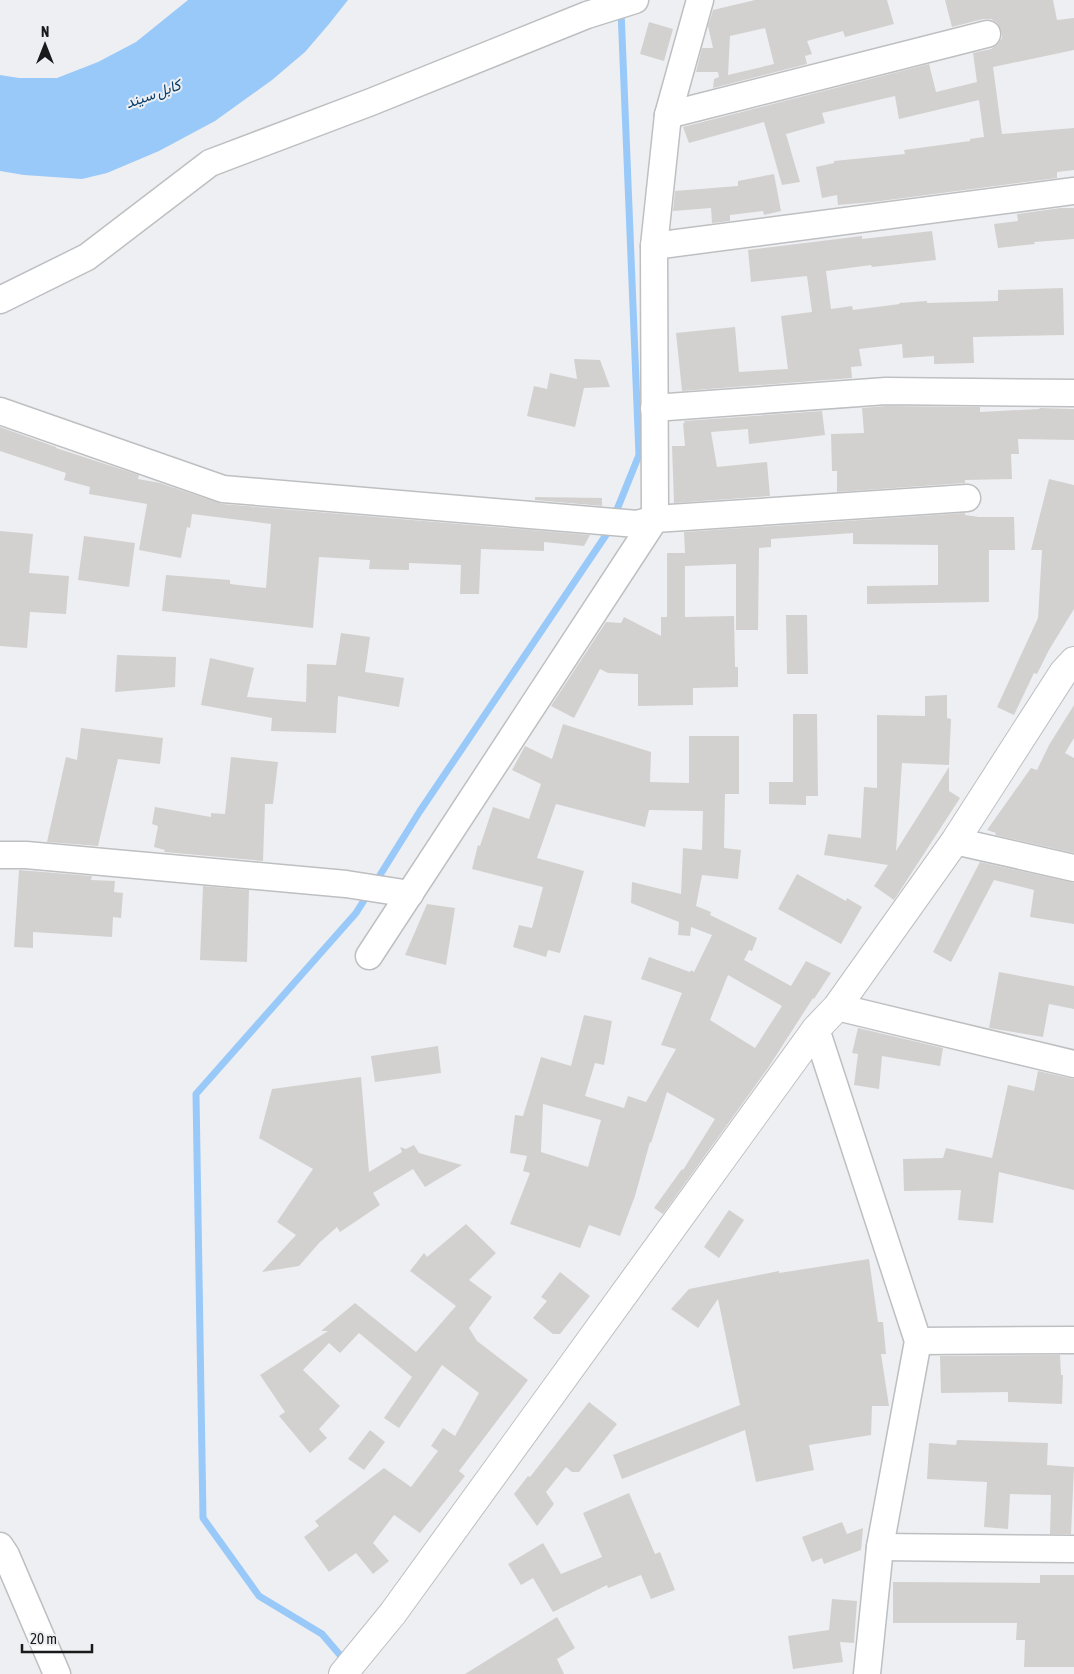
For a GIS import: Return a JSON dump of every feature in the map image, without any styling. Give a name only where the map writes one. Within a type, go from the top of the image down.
[{"type":"street","points":[[0,300],[87,257],[210,163],[371,102],[587,15],[634,0]]},
{"type":"street","points":[[369,956],[398,892],[646,521],[654,408],[654,246],[668,115],[700,0]]},
{"type":"street","points":[[668,115],[988,34]]},
{"type":"street","points":[[654,246],[1074,191]]},
{"type":"street","points":[[654,408],[886,391],[1074,393]]},
{"type":"street","points":[[0,412],[223,488],[604,522],[646,521],[967,498]]},
{"type":"street","points":[[343,1674],[393,1613],[816,1029],[837,1007],[954,841],[1063,673],[1074,661]]},
{"type":"street","points":[[954,841],[1074,868]]},
{"type":"street","points":[[0,855],[26,855],[346,884],[398,892]]},
{"type":"street","points":[[837,1007],[1074,1064]]},
{"type":"street","points":[[816,1029],[918,1341],[880,1548],[867,1674]]},
{"type":"street","points":[[918,1341],[1074,1340]]},
{"type":"street","points":[[0,1546],[6,1555],[57,1674]]},
{"type":"street","points":[[880,1548],[1074,1549]]},
{"type":"water","name":"کابل سيند","points":[[188,0],[348,0],[305,52],[272,80],[215,121],[159,151],[107,173],[82,179],[24,175],[0,171],[0,75],[19,78],[57,78],[98,62],[136,42]]},
{"type":"building","points":[[755,0],[887,0],[894,24],[845,37],[843,31],[807,41],[812,54],[805,56],[807,64],[713,88],[714,79],[719,77],[718,72],[696,72],[702,48],[713,48],[708,26],[713,10]],"holes":[[[765,28],[774,64],[728,75],[730,36]]]},
{"type":"building","points":[[945,0],[1053,0],[1057,20],[1074,18],[1074,50],[993,67],[1002,134],[1074,128],[1074,170],[1057,172],[1057,178],[873,202],[838,205],[837,195],[822,198],[816,167],[834,163],[834,161],[905,154],[904,150],[970,141],[970,139],[984,137],[979,100],[899,119],[895,96],[822,113],[825,123],[786,134],[800,182],[782,185],[764,122],[689,143],[683,127],[929,64],[936,92],[977,82],[973,53],[991,49],[997,45],[1002,38],[1001,30],[997,23],[991,19],[983,19],[952,27]]},
{"type":"building","points":[[649,22],[673,29],[664,61],[640,54]]},
{"type":"building","points":[[774,174],[781,211],[764,215],[763,211],[730,215],[730,221],[712,223],[711,208],[673,211],[675,191],[738,186],[738,181]]},
{"type":"building","points":[[1074,208],[1074,239],[1034,242],[1035,244],[998,248],[994,224],[1018,221],[1017,214]]},
{"type":"building","points":[[932,231],[936,260],[826,271],[831,309],[852,306],[853,310],[927,301],[927,303],[998,301],[998,290],[1063,288],[1064,335],[973,337],[974,363],[934,364],[934,356],[903,358],[902,344],[859,349],[862,366],[851,367],[852,378],[682,391],[676,333],[735,327],[739,372],[788,369],[781,316],[812,312],[807,276],[751,282],[748,250],[862,236],[862,239]]},
{"type":"building","points":[[574,359],[600,360],[610,387],[584,388],[575,427],[527,416],[534,386],[547,389],[550,373],[577,379]]},
{"type":"building","points":[[886,406],[980,407],[980,412],[1040,408],[1074,409],[1074,440],[1018,439],[1019,454],[1011,454],[1012,479],[965,480],[965,483],[837,492],[837,471],[832,471],[831,434],[864,433],[862,408]]},
{"type":"building","points":[[822,411],[825,435],[749,444],[748,429],[711,432],[717,467],[767,462],[770,496],[674,503],[672,446],[685,446],[684,421]]},
{"type":"building","points":[[0,427],[56,448],[139,475],[138,479],[160,483],[222,504],[590,535],[584,546],[544,542],[544,551],[481,549],[479,594],[460,594],[461,565],[409,563],[409,570],[369,569],[370,560],[319,557],[313,628],[162,611],[166,575],[230,580],[230,584],[266,588],[271,524],[192,514],[190,528],[187,527],[181,558],[139,550],[147,504],[89,494],[90,487],[64,480],[66,473],[0,451]]},
{"type":"building","points":[[1049,479],[1074,485],[1074,609],[1037,674],[1034,673],[1014,715],[997,707],[1038,618],[1042,550],[1031,550]]},
{"type":"building","points":[[535,497],[602,498],[602,506],[535,500]]},
{"type":"building","points":[[965,513],[965,515],[979,517],[1014,517],[1015,550],[989,550],[989,602],[867,604],[867,586],[938,585],[938,545],[853,544],[853,533],[771,539],[771,547],[759,548],[758,630],[736,630],[736,564],[685,566],[685,617],[734,616],[735,667],[738,667],[738,687],[693,688],[693,705],[638,706],[638,674],[608,673],[600,669],[574,718],[551,706],[606,622],[621,623],[624,617],[661,636],[661,617],[667,617],[667,553],[685,553],[684,532]]},
{"type":"building","points":[[0,531],[33,534],[29,573],[69,576],[66,614],[30,612],[27,648],[0,646]]},
{"type":"building","points":[[84,536],[135,543],[129,587],[78,580]]},
{"type":"building","points":[[786,615],[807,615],[808,674],[787,674]]},
{"type":"building","points":[[341,633],[370,637],[365,672],[404,678],[399,707],[338,696],[336,733],[271,731],[272,718],[201,705],[210,658],[254,668],[247,697],[306,702],[307,664],[336,665]]},
{"type":"building","points":[[117,655],[176,657],[175,687],[115,692]]},
{"type":"building","points":[[947,695],[947,718],[951,719],[949,765],[902,763],[896,851],[949,767],[949,791],[960,798],[894,900],[874,886],[888,865],[824,855],[828,834],[861,838],[864,787],[877,788],[877,715],[925,716],[925,696]]},
{"type":"building","points":[[1074,705],[1074,738],[1065,753],[1074,758],[1074,853],[995,835],[996,833],[987,830],[1031,768],[1037,770],[1049,745]]},
{"type":"building","points":[[793,714],[817,714],[818,796],[806,796],[806,805],[769,804],[769,782],[793,782]]},
{"type":"building","points":[[563,724],[651,752],[650,782],[689,783],[689,736],[739,736],[739,794],[725,794],[724,848],[741,850],[738,879],[702,875],[696,906],[711,912],[710,915],[757,938],[752,951],[749,950],[744,960],[791,986],[806,961],[831,973],[768,1068],[663,1214],[654,1208],[683,1170],[715,1119],[667,1092],[650,1142],[635,1196],[620,1236],[589,1225],[580,1248],[510,1224],[530,1173],[523,1171],[527,1156],[510,1153],[515,1115],[523,1116],[541,1057],[571,1066],[584,1015],[612,1021],[604,1065],[595,1063],[585,1096],[624,1108],[628,1096],[646,1102],[676,1049],[661,1045],[682,993],[641,979],[649,957],[694,972],[712,935],[691,927],[690,936],[678,935],[679,922],[631,903],[632,882],[681,894],[683,848],[702,850],[703,811],[649,810],[645,827],[556,804],[537,858],[584,871],[560,953],[548,950],[546,957],[513,947],[519,925],[532,928],[543,887],[472,869],[478,845],[480,846],[493,807],[529,819],[541,784],[512,770],[525,746],[552,759]],"holes":[[[728,975],[782,1006],[755,1048],[710,1020]],[[543,1104],[601,1120],[588,1167],[541,1152]]]},
{"type":"building","points":[[81,728],[163,738],[160,764],[118,759],[98,846],[47,842],[66,757],[77,760]]},
{"type":"building","points":[[231,757],[278,762],[273,804],[265,804],[263,861],[164,852],[165,850],[154,847],[158,826],[152,824],[155,807],[211,817],[211,813],[225,814]]},
{"type":"building","points":[[980,862],[1074,883],[1074,924],[1030,917],[1034,890],[994,880],[951,962],[933,952]]},
{"type":"building","points":[[19,870],[92,876],[91,880],[115,881],[114,892],[123,893],[121,918],[113,917],[112,937],[33,932],[33,948],[14,947]]},
{"type":"building","points":[[797,874],[846,901],[847,898],[862,907],[841,944],[778,909]]},
{"type":"building","points":[[203,886],[249,890],[247,962],[200,960]]},
{"type":"building","points":[[427,904],[455,908],[446,965],[405,955]]},
{"type":"building","points":[[999,972],[1074,986],[1074,1009],[1049,1004],[1043,1037],[989,1028]]},
{"type":"building","points":[[858,1028],[943,1048],[940,1066],[882,1056],[879,1089],[854,1085],[858,1054],[852,1053]]},
{"type":"building","points":[[438,1046],[441,1073],[375,1082],[371,1056]]},
{"type":"building","points":[[1038,1071],[1074,1079],[1074,1190],[999,1172],[993,1223],[958,1220],[961,1190],[904,1191],[903,1159],[943,1158],[946,1148],[992,1158],[1008,1085],[1034,1091]]},
{"type":"building","points":[[361,1077],[369,1172],[402,1152],[400,1147],[406,1149],[414,1145],[419,1153],[462,1165],[425,1187],[413,1169],[373,1193],[380,1205],[340,1232],[337,1227],[319,1243],[299,1266],[262,1272],[296,1235],[277,1222],[313,1169],[259,1138],[272,1089]]},
{"type":"building","points":[[729,1210],[744,1220],[719,1258],[704,1247]]},
{"type":"building","points":[[466,1224],[496,1253],[469,1280],[492,1297],[469,1328],[477,1341],[528,1380],[459,1471],[465,1476],[420,1533],[394,1515],[373,1543],[389,1561],[373,1574],[356,1553],[329,1572],[304,1537],[319,1526],[315,1521],[384,1468],[411,1487],[438,1451],[431,1446],[443,1428],[455,1436],[479,1393],[442,1365],[399,1428],[384,1418],[412,1377],[359,1333],[340,1353],[329,1343],[303,1370],[340,1406],[319,1429],[327,1438],[310,1453],[279,1416],[285,1412],[260,1375],[328,1331],[321,1331],[355,1303],[416,1352],[456,1306],[410,1271],[424,1253],[427,1257]]},
{"type":"building","points":[[869,1259],[878,1322],[883,1322],[886,1354],[881,1354],[889,1406],[872,1406],[871,1435],[809,1445],[814,1470],[756,1482],[745,1430],[622,1479],[613,1455],[740,1405],[718,1299],[698,1328],[671,1309],[689,1289],[779,1271],[779,1273]]},
{"type":"building","points":[[560,1272],[590,1296],[560,1334],[553,1334],[533,1318],[547,1301],[541,1297]]},
{"type":"building","points":[[1060,1355],[1061,1375],[1063,1375],[1062,1404],[1008,1402],[1008,1392],[941,1393],[940,1356]]},
{"type":"building","points":[[589,1402],[617,1424],[579,1472],[572,1472],[566,1467],[546,1492],[554,1504],[537,1526],[514,1494],[528,1476],[530,1477]]},
{"type":"building","points":[[370,1430],[385,1442],[364,1470],[348,1459]]},
{"type":"building","points":[[957,1440],[1048,1443],[1047,1465],[1074,1467],[1071,1534],[1050,1534],[1051,1495],[1010,1494],[1008,1529],[984,1527],[987,1482],[927,1479],[929,1443],[956,1445]]},
{"type":"building","points":[[629,1493],[655,1554],[660,1552],[675,1590],[651,1599],[641,1575],[608,1588],[607,1585],[553,1612],[533,1578],[521,1585],[508,1564],[543,1543],[561,1574],[602,1557],[583,1513]]},
{"type":"building","points":[[842,1522],[847,1534],[863,1528],[861,1550],[824,1564],[822,1558],[812,1562],[802,1537]]},
{"type":"building","points":[[1040,1575],[1074,1575],[1074,1667],[1024,1667],[1025,1640],[1016,1640],[1017,1623],[893,1623],[893,1582],[1040,1583]]},
{"type":"building","points":[[832,1599],[857,1601],[854,1643],[840,1642],[843,1662],[793,1669],[788,1636],[829,1630]]},
{"type":"building","points":[[557,1617],[575,1648],[557,1659],[564,1674],[465,1674]]},
{"type":"waterway","points":[[614,517],[639,455],[621,10]]},
{"type":"waterway","points":[[375,883],[420,811],[610,527]]},
{"type":"waterway","points":[[346,1662],[322,1634],[259,1596],[203,1518],[196,1094],[356,913],[368,894]]}]
